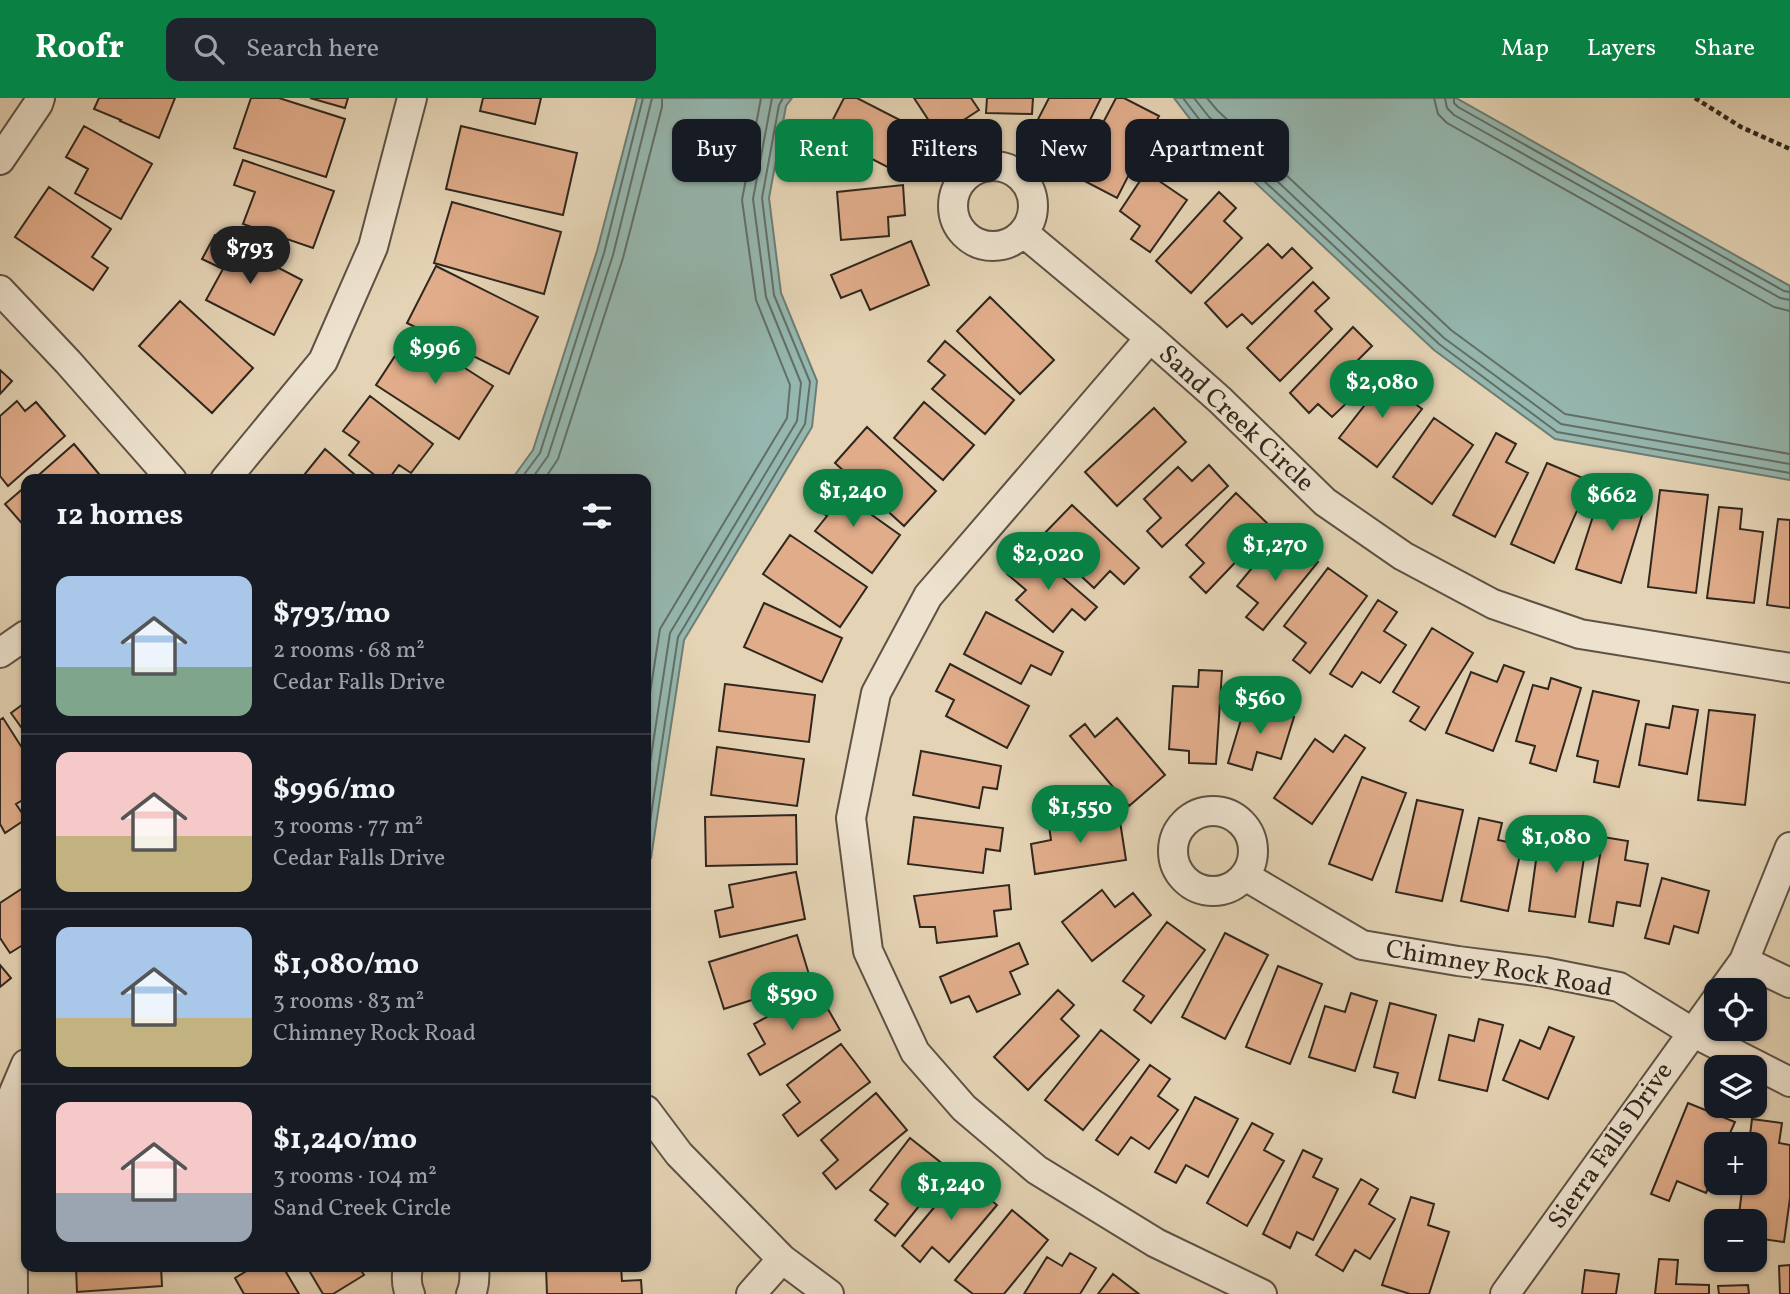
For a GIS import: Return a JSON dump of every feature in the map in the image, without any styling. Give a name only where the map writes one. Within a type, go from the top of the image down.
[{"type":"street","points":[[0,160],[40,98]]},
{"type":"street","points":[[230,474],[323,361],[373,247],[412,98]]},
{"type":"street","name":"Sand Creek Circle","points":[[1024,233],[1220,400],[1325,502],[1403,556],[1493,604],[1580,634],[1790,668]]},
{"type":"street","points":[[0,290],[167,474]]},
{"type":"street","name":"Sand Creek Circle","points":[[1150,338],[928,596],[876,693],[851,818],[868,951],[915,1052],[964,1108],[1037,1170],[1156,1243],[1262,1294]]},
{"type":"street","points":[[0,653],[21,638]]},
{"type":"street","points":[[1732,978],[1744,961],[1790,847]]},
{"type":"street","name":"Chimney Rock Road","points":[[1245,876],[1362,945],[1544,972],[1619,988],[1692,1032],[1790,1082]]},
{"type":"street","points":[[1744,961],[1790,984]]},
{"type":"street","name":"Sierra Falls Drive","points":[[1506,1294],[1704,1016]]},
{"type":"street","points":[[13,1294],[12,1097],[21,1076]]},
{"type":"street","points":[[651,1117],[679,1154],[782,1259],[830,1294]]},
{"type":"street","points":[[751,1294],[782,1259]]},
{"type":"street","points":[[407,1272],[410,1294]]},
{"type":"street","points":[[471,1294],[474,1272]]},
{"type":"path","points":[[1695,98],[1741,127],[1790,149]]},
{"type":"water","points":[[637,98],[792,98],[786,106],[784,119],[775,119],[775,166],[769,198],[781,293],[817,381],[812,427],[684,640],[651,858],[651,474],[516,474],[533,450],[597,251]]},
{"type":"water","points":[[1174,98],[1456,98],[1790,286],[1790,480],[1555,439],[1434,350],[1255,182],[1289,182],[1289,119],[1190,119]]},
{"type":"building","points":[[99,98],[175,98],[159,138],[94,109]]},
{"type":"building","points":[[251,98],[279,98],[345,119],[326,177],[234,148]]},
{"type":"building","points":[[310,98],[348,98],[345,108]]},
{"type":"building","points":[[483,98],[541,98],[535,124],[480,111]]},
{"type":"building","points":[[844,98],[857,98],[898,119],[887,119],[887,167],[873,160],[873,119],[833,119]]},
{"type":"building","points":[[914,98],[971,98],[979,110],[965,119],[928,119]]},
{"type":"building","points":[[987,98],[1033,98],[1032,114],[986,113]]},
{"type":"building","points":[[1049,98],[1101,98],[1090,119],[1038,119]]},
{"type":"building","points":[[1116,98],[1124,98],[1159,116],[1157,119],[1125,119],[1125,182],[1117,198],[1086,182],[1111,182],[1111,119],[1105,119]]},
{"type":"building","points":[[84,126],[152,164],[121,219],[75,193],[88,169],[66,157]]},
{"type":"building","points":[[461,126],[577,153],[563,215],[446,189]]},
{"type":"building","points":[[243,160],[334,191],[313,248],[243,224],[255,192],[234,185]]},
{"type":"building","points":[[1139,182],[1161,182],[1187,200],[1150,252],[1131,239],[1140,226],[1120,211]]},
{"type":"building","points":[[903,185],[905,215],[888,217],[889,236],[841,240],[837,192]]},
{"type":"building","points":[[49,187],[111,229],[92,257],[108,268],[93,290],[15,237]]},
{"type":"building","points":[[1219,192],[1236,208],[1224,221],[1242,238],[1191,293],[1156,261]]},
{"type":"building","points":[[452,202],[561,232],[544,294],[434,263]]},
{"type":"building","points":[[215,235],[302,280],[274,335],[206,300],[223,269],[202,259]]},
{"type":"building","points":[[911,241],[929,285],[870,310],[861,290],[841,298],[831,275]]},
{"type":"building","points":[[1268,244],[1282,258],[1292,248],[1312,268],[1252,324],[1242,314],[1227,327],[1205,303]]},
{"type":"building","points":[[436,266],[538,317],[509,374],[407,323]]},
{"type":"building","points":[[1313,282],[1329,298],[1315,311],[1332,329],[1280,381],[1247,348]]},
{"type":"building","points":[[990,297],[1054,360],[1020,394],[957,331]]},
{"type":"building","points":[[180,301],[253,368],[212,413],[139,346]]},
{"type":"building","points":[[1353,327],[1372,346],[1358,360],[1374,377],[1332,417],[1318,404],[1309,413],[1290,393]]},
{"type":"building","points":[[410,333],[493,386],[459,439],[376,385]]},
{"type":"building","points":[[945,341],[1014,400],[985,434],[932,389],[945,375],[928,361]]},
{"type":"building","points":[[1393,369],[1414,385],[1405,396],[1422,409],[1377,467],[1339,438]]},
{"type":"building","points":[[0,370],[12,381],[0,394]]},
{"type":"building","points":[[370,396],[433,444],[411,473],[399,465],[392,474],[373,474],[349,455],[359,442],[343,431]]},
{"type":"building","points":[[17,401],[25,411],[36,402],[65,436],[8,486],[0,476],[0,416]]},
{"type":"building","points":[[924,402],[974,445],[943,480],[894,438]]},
{"type":"building","points":[[1154,408],[1186,442],[1117,506],[1085,472]]},
{"type":"building","points":[[1434,418],[1473,445],[1432,504],[1393,477]]},
{"type":"building","points":[[867,427],[936,491],[904,526],[835,463]]},
{"type":"building","points":[[1496,433],[1516,444],[1506,462],[1528,473],[1495,537],[1453,515]]},
{"type":"building","points":[[74,444],[99,474],[40,474]]},
{"type":"building","points":[[325,449],[354,474],[305,474]]},
{"type":"building","points":[[1547,463],[1590,481],[1554,563],[1511,544]]},
{"type":"building","points":[[1209,465],[1228,486],[1162,547],[1147,531],[1161,518],[1144,499],[1178,467],[1192,481]]},
{"type":"building","points":[[1604,482],[1648,496],[1621,583],[1576,569]]},
{"type":"building","points":[[827,483],[900,535],[872,573],[815,531],[827,516],[811,504]]},
{"type":"building","points":[[21,490],[21,522],[5,504]]},
{"type":"building","points":[[1660,490],[1708,495],[1696,593],[1648,587]]},
{"type":"building","points":[[1236,493],[1270,526],[1206,593],[1190,577],[1204,563],[1186,545]]},
{"type":"building","points":[[1072,505],[1139,568],[1124,584],[1110,571],[1094,588],[1040,538]]},
{"type":"building","points":[[1719,507],[1742,509],[1740,529],[1763,532],[1754,603],[1707,598]]},
{"type":"building","points":[[1778,519],[1790,520],[1790,608],[1767,605]]},
{"type":"building","points":[[790,535],[867,587],[840,627],[763,574]]},
{"type":"building","points":[[1296,544],[1318,562],[1263,630],[1246,617],[1258,603],[1237,586],[1266,551],[1280,564]]},
{"type":"building","points":[[1030,549],[1097,607],[1085,620],[1072,609],[1053,632],[1016,600],[1026,590],[1007,574]]},
{"type":"building","points":[[1328,568],[1367,596],[1310,673],[1293,660],[1306,643],[1284,626]]},
{"type":"building","points":[[1378,600],[1397,612],[1384,631],[1406,645],[1380,683],[1362,672],[1352,687],[1330,674]]},
{"type":"building","points":[[764,603],[842,638],[822,682],[744,647]]},
{"type":"building","points":[[986,612],[1063,652],[1051,675],[1031,665],[1021,684],[964,654]]},
{"type":"building","points":[[1432,628],[1473,653],[1425,730],[1410,721],[1419,707],[1393,692]]},
{"type":"building","points":[[950,664],[1029,706],[1007,748],[946,716],[954,700],[936,691]]},
{"type":"building","points":[[1504,665],[1524,672],[1493,751],[1446,733],[1471,672],[1497,682]]},
{"type":"building","points":[[1199,670],[1222,671],[1216,764],[1189,763],[1189,751],[1169,749],[1173,686],[1198,687]]},
{"type":"building","points":[[1551,678],[1581,688],[1556,771],[1530,763],[1535,746],[1516,741],[1533,685],[1548,689]]},
{"type":"building","points":[[725,684],[815,695],[809,742],[719,731]]},
{"type":"building","points":[[1593,691],[1639,701],[1619,787],[1594,782],[1598,761],[1577,756]]},
{"type":"building","points":[[1246,703],[1294,717],[1281,759],[1257,752],[1252,770],[1228,763]]},
{"type":"building","points":[[21,706],[21,727],[11,713]]},
{"type":"building","points":[[1673,706],[1698,710],[1687,774],[1639,765],[1646,724],[1669,728]]},
{"type":"building","points":[[1709,710],[1755,715],[1745,805],[1698,800]]},
{"type":"building","points":[[3,718],[21,746],[21,801],[16,804],[21,812],[21,822],[5,833],[0,824],[0,720]]},
{"type":"building","points":[[1117,718],[1165,775],[1129,806],[1070,736],[1085,724],[1095,737]]},
{"type":"building","points":[[1345,735],[1365,748],[1312,824],[1274,798],[1315,739],[1333,752]]},
{"type":"building","points":[[717,747],[804,759],[797,806],[711,795]]},
{"type":"building","points":[[921,751],[1001,766],[997,789],[983,787],[979,808],[913,795]]},
{"type":"building","points":[[1362,777],[1406,793],[1372,880],[1329,864]]},
{"type":"building","points":[[1417,800],[1463,810],[1442,901],[1396,892]]},
{"type":"building","points":[[796,815],[797,864],[706,866],[705,817]]},
{"type":"building","points":[[1119,815],[1126,860],[1035,874],[1031,844],[1051,840],[1049,826]]},
{"type":"building","points":[[914,817],[1003,828],[1000,851],[986,849],[983,873],[908,864]]},
{"type":"building","points":[[1479,818],[1502,823],[1498,840],[1522,845],[1508,911],[1461,901]]},
{"type":"building","points":[[1541,824],[1565,828],[1562,848],[1585,851],[1575,917],[1529,911]]},
{"type":"building","points":[[1603,837],[1628,841],[1625,860],[1648,864],[1640,906],[1617,902],[1613,926],[1589,922]]},
{"type":"building","points":[[796,872],[805,919],[720,937],[715,911],[733,907],[729,885]]},
{"type":"building","points":[[1662,878],[1709,891],[1698,933],[1674,926],[1669,944],[1645,938]]},
{"type":"building","points":[[1009,885],[1011,909],[994,911],[997,936],[937,943],[935,927],[920,927],[914,896]]},
{"type":"building","points":[[21,889],[21,946],[10,953],[0,938],[0,903]]},
{"type":"building","points":[[1102,890],[1115,907],[1133,893],[1151,915],[1092,961],[1062,922]]},
{"type":"building","points":[[1167,922],[1205,950],[1151,1023],[1134,1010],[1144,996],[1123,981]]},
{"type":"building","points":[[1225,933],[1268,955],[1225,1039],[1182,1017]]},
{"type":"building","points":[[797,935],[811,981],[724,1009],[709,962]]},
{"type":"building","points":[[1019,943],[1028,964],[1010,972],[1020,994],[977,1012],[969,996],[951,1003],[940,977]]},
{"type":"building","points":[[0,965],[11,978],[0,987]]},
{"type":"building","points":[[1278,966],[1322,984],[1290,1064],[1246,1047]]},
{"type":"building","points":[[1058,990],[1074,1005],[1061,1019],[1079,1036],[1028,1090],[994,1057]]},
{"type":"building","points":[[814,991],[840,1030],[760,1075],[748,1054],[765,1044],[754,1024]]},
{"type":"building","points":[[1351,993],[1377,1001],[1355,1071],[1309,1057],[1325,1006],[1345,1012]]},
{"type":"building","points":[[1390,1003],[1436,1015],[1415,1098],[1393,1092],[1398,1073],[1374,1067]]},
{"type":"building","points":[[1479,1019],[1503,1025],[1487,1091],[1439,1080],[1449,1035],[1474,1041]]},
{"type":"building","points":[[1549,1027],[1574,1037],[1548,1099],[1503,1080],[1520,1040],[1540,1049]]},
{"type":"building","points":[[1101,1030],[1139,1060],[1083,1130],[1045,1100]]},
{"type":"building","points":[[841,1044],[870,1082],[798,1136],[783,1115],[800,1102],[787,1085]]},
{"type":"building","points":[[1150,1065],[1170,1079],[1158,1096],[1178,1110],[1149,1149],[1131,1137],[1118,1155],[1096,1140]]},
{"type":"building","points":[[876,1093],[907,1130],[836,1189],[823,1173],[838,1160],[821,1140]]},
{"type":"building","points":[[1195,1097],[1238,1119],[1208,1177],[1186,1165],[1176,1183],[1155,1172]]},
{"type":"building","points":[[1688,1103],[1704,1109],[1704,1118],[1725,1118],[1735,1122],[1730,1132],[1704,1132],[1704,1192],[1677,1181],[1669,1201],[1651,1194]]},
{"type":"building","points":[[1752,1119],[1782,1123],[1779,1143],[1790,1145],[1790,1198],[1784,1242],[1767,1240],[1767,1209],[1740,1209],[1741,1195],[1767,1195],[1767,1132],[1750,1132]]},
{"type":"building","points":[[1252,1123],[1273,1134],[1264,1150],[1284,1161],[1247,1226],[1207,1203]]},
{"type":"building","points":[[910,1138],[949,1169],[895,1236],[875,1220],[888,1204],[870,1190]]},
{"type":"building","points":[[1303,1150],[1322,1159],[1313,1177],[1338,1189],[1313,1240],[1297,1232],[1290,1248],[1263,1234]]},
{"type":"building","points":[[961,1175],[997,1205],[949,1262],[932,1247],[920,1262],[902,1246]]},
{"type":"building","points":[[1361,1179],[1378,1189],[1369,1204],[1395,1219],[1370,1259],[1355,1250],[1343,1271],[1316,1255]]},
{"type":"building","points":[[1411,1197],[1434,1204],[1428,1225],[1449,1232],[1429,1294],[1410,1294],[1382,1285]]},
{"type":"building","points":[[1012,1210],[1048,1240],[1004,1294],[973,1294],[955,1280]]},
{"type":"building","points":[[1070,1253],[1096,1268],[1080,1294],[1024,1294],[1047,1257],[1062,1266]]},
{"type":"building","points":[[1659,1259],[1678,1260],[1676,1284],[1709,1285],[1709,1294],[1655,1294]]},
{"type":"building","points":[[1790,1265],[1790,1294],[1780,1294],[1779,1266]]},
{"type":"building","points":[[1585,1270],[1619,1274],[1616,1294],[1582,1294]]},
{"type":"building","points":[[76,1272],[161,1272],[162,1286],[77,1292]]},
{"type":"building","points":[[245,1272],[286,1272],[299,1294],[244,1294],[235,1278]]},
{"type":"building","points":[[310,1272],[362,1272],[364,1275],[333,1294],[323,1294]]},
{"type":"building","points":[[546,1272],[621,1272],[622,1281],[641,1280],[642,1294],[547,1294]]},
{"type":"building","points":[[1113,1274],[1139,1294],[1098,1294]]},
{"type":"building","points":[[1748,1285],[1749,1294],[1719,1294],[1718,1286]]}]
